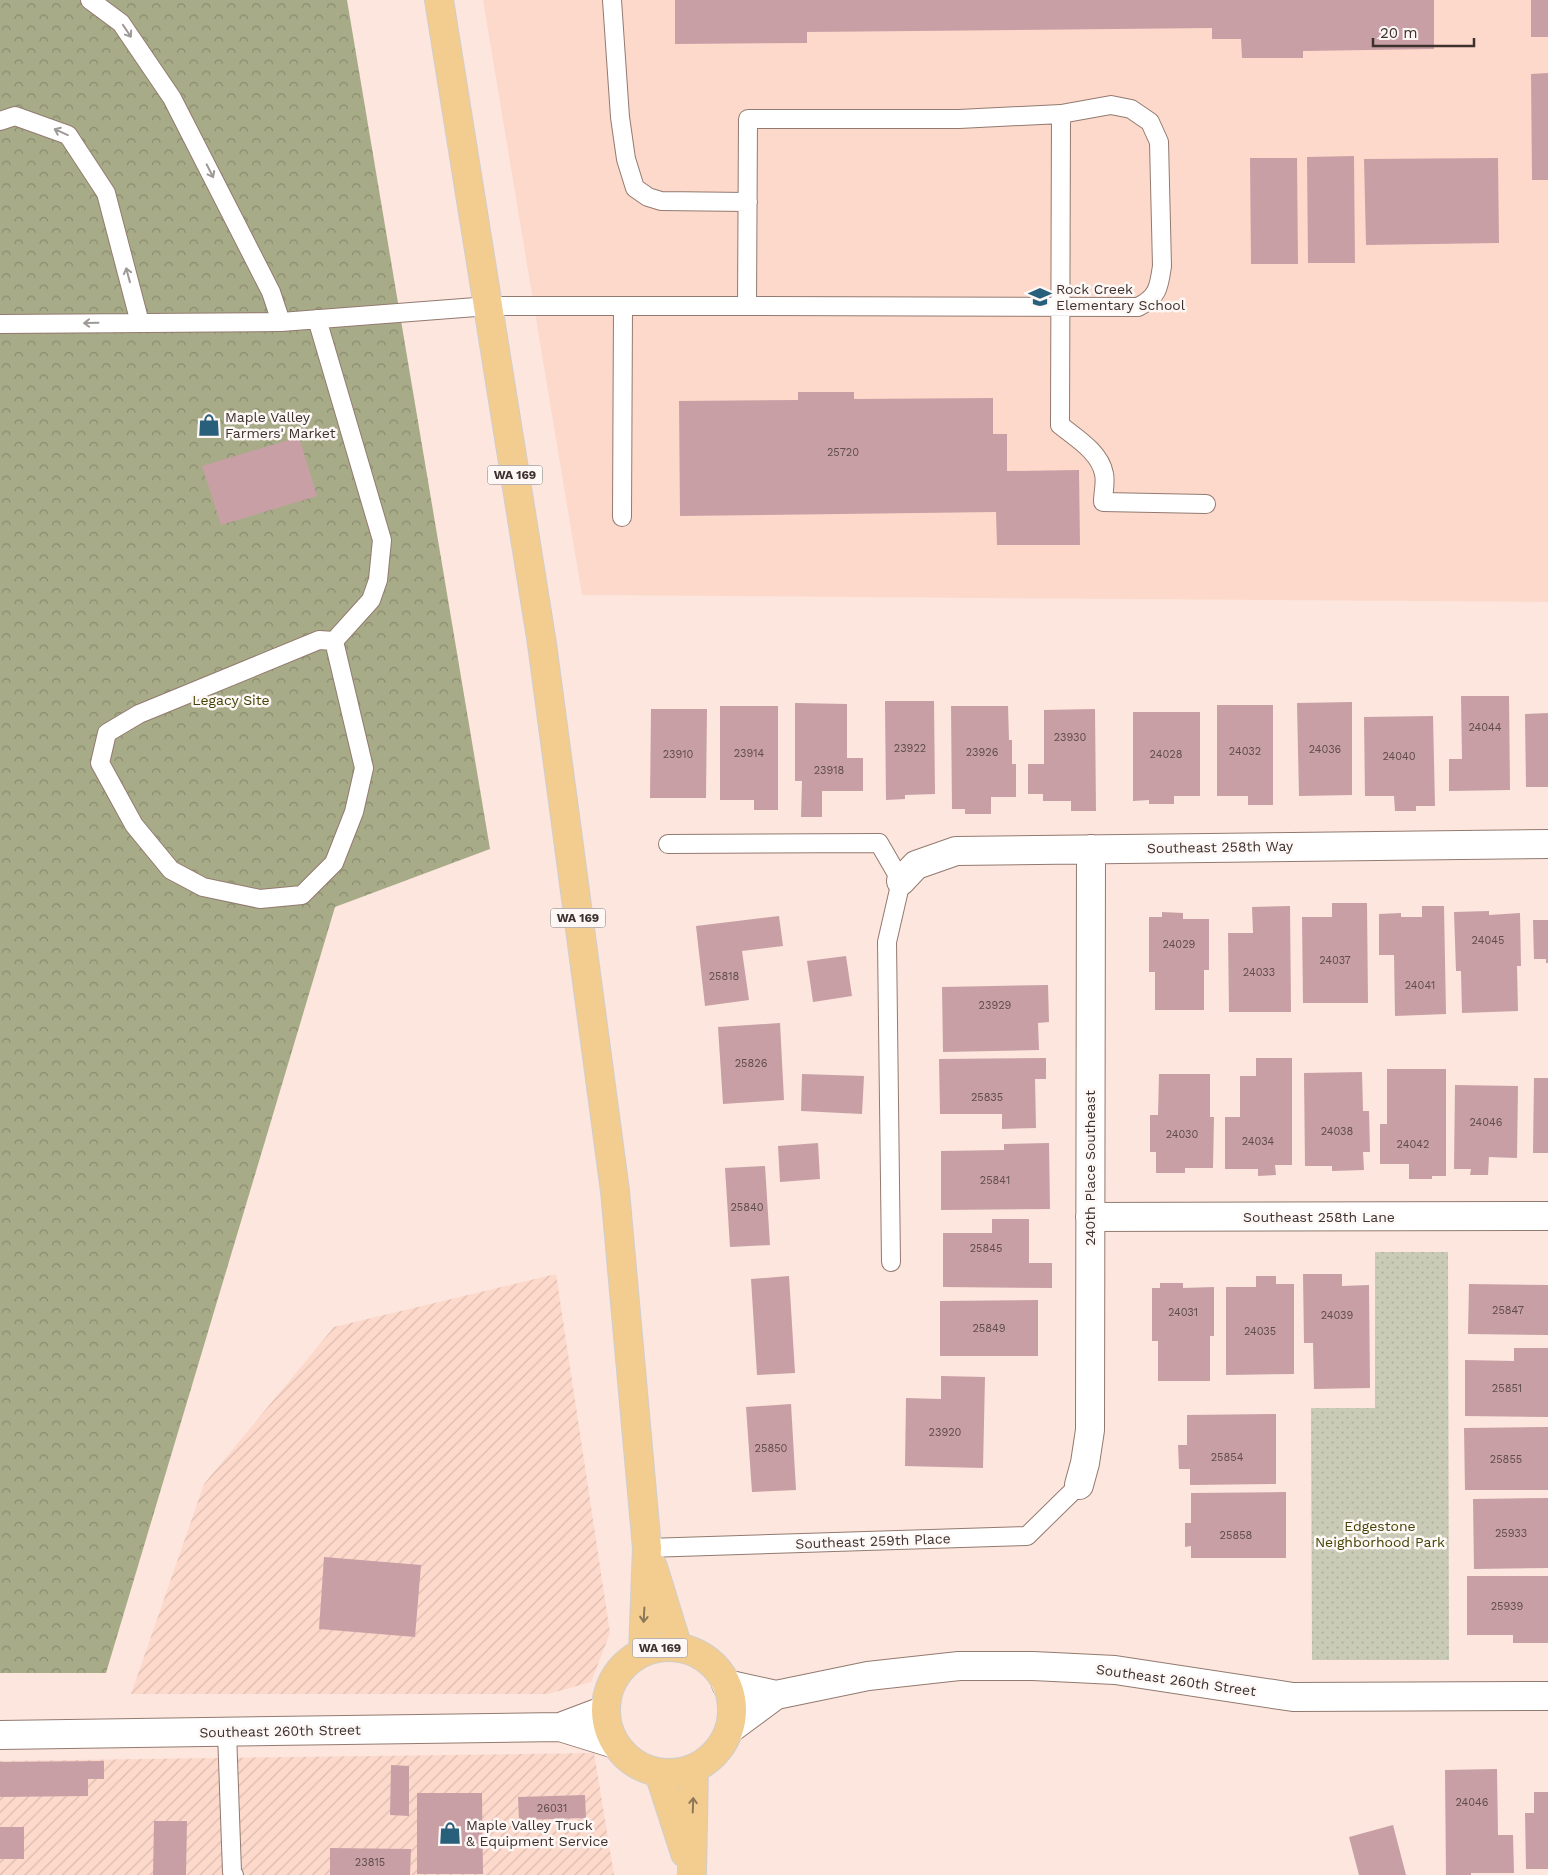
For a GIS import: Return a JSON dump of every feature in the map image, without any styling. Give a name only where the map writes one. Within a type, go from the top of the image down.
[{"type":"main road","name":"WA 169","points":[[439,0],[542,644],[615,1191],[647,1548],[643,1652]]},
{"type":"main road","name":"WA 169","points":[[647,1548],[678,1648]]},
{"type":"main road","name":"WA 169","points":[[660,1648],[678,1648],[696,1653],[710,1663],[722,1676],[730,1693],[732,1711],[730,1729],[722,1745],[710,1758],[694,1768],[677,1773],[659,1773],[642,1768],[627,1758],[615,1744],[608,1728],[605,1710],[608,1692],[616,1676],[627,1662],[643,1652],[660,1648]]},
{"type":"main road","points":[[692,1873],[694,1768]]},
{"type":"main road","points":[[659,1773],[692,1873]]},
{"type":"street","name":"Southeast 258th Way","points":[[901,881],[916,865],[956,851],[1548,844]]},
{"type":"street","name":"240th Place Southeast","points":[[1079,1485],[1085,1463],[1090,1430],[1091,849]]},
{"type":"street","name":"Southeast 258th Lane","points":[[1090,1218],[1548,1216]]},
{"type":"street","name":"Southeast 260th Street","points":[[726,1684],[776,1695],[868,1676],[959,1666],[1032,1666],[1115,1670],[1293,1697],[1548,1696]]},
{"type":"street","name":"Southeast 260th Street","points":[[730,1729],[776,1695]]},
{"type":"street","name":"Southeast 260th Street","points":[[560,1728],[605,1710]]},
{"type":"street","name":"Southeast 260th Street","points":[[0,1735],[560,1728],[615,1744]]},
{"type":"lane","points":[[90,0],[121,22],[172,98],[271,292],[280,322]]},
{"type":"lane","points":[[612,0],[620,117],[626,159],[635,188],[648,197],[661,201],[748,202]]},
{"type":"lane","points":[[0,324],[280,322],[489,306],[1138,307],[1151,300],[1159,284],[1162,266],[1159,142],[1150,122],[1131,109],[1111,105],[1061,114],[959,119],[748,119],[747,306]]},
{"type":"lane","points":[[1061,114],[1060,425],[1097,458],[1104,474],[1103,502],[1206,504]]},
{"type":"lane","points":[[0,120],[15,116],[68,135],[106,193],[140,323]]},
{"type":"lane","points":[[622,517],[623,306]]},
{"type":"lane","points":[[317,319],[382,540],[378,580],[371,600],[334,641]]},
{"type":"lane","points":[[319,640],[334,641],[364,768],[354,812],[334,863],[302,895],[260,899],[203,887],[171,870],[134,825],[100,762],[107,733],[139,714],[319,640]]},
{"type":"lane","points":[[668,844],[879,843],[901,881],[887,942],[892,1262]]},
{"type":"lane","name":"Southeast 259th Place","points":[[647,1548],[1027,1536],[1079,1485]]},
{"type":"lane","points":[[227,1732],[232,1872],[234,1875]]},
{"type":"shaded area","name":"Rock Creek Elementary School","points":[[483,0],[1548,0],[1548,602],[582,595]]},
{"type":"shaded area","points":[[556,1274],[610,1633],[591,1682],[548,1694],[131,1694],[204,1484],[334,1327]]},
{"type":"shaded area","points":[[594,1753],[614,1875],[0,1875],[0,1761]]},
{"type":"green space","name":"Legacy Site","points":[[0,0],[347,0],[490,849],[335,907],[106,1673],[0,1673]]},
{"type":"green space","name":"Edgestone Neighborhood Park","points":[[1375,1252],[1448,1252],[1449,1660],[1312,1660],[1311,1408],[1375,1408]]},
{"type":"building","points":[[675,0],[1434,0],[1434,49],[1303,51],[1303,58],[1242,58],[1241,39],[1212,39],[1212,28],[807,32],[807,43],[675,44]]},
{"type":"building","points":[[1531,0],[1548,0],[1548,37],[1531,37]]},
{"type":"building","points":[[1548,73],[1548,180],[1532,180],[1531,74]]},
{"type":"building","points":[[1354,156],[1355,263],[1308,263],[1307,157]]},
{"type":"building","points":[[1250,158],[1297,158],[1298,264],[1251,264]]},
{"type":"building","points":[[1498,158],[1499,243],[1366,245],[1364,159]]},
{"type":"building","points":[[798,392],[854,392],[854,399],[993,398],[993,434],[1007,434],[1007,471],[1079,470],[1080,545],[997,545],[996,512],[680,516],[679,401],[798,400]]},
{"type":"building","points":[[299,437],[317,496],[221,525],[202,466]]},
{"type":"building","points":[[1461,696],[1509,696],[1510,790],[1449,791],[1449,759],[1462,759]]},
{"type":"building","points":[[885,701],[934,701],[935,794],[905,795],[905,799],[886,800]]},
{"type":"building","points":[[1352,702],[1352,795],[1299,796],[1297,703]]},
{"type":"building","points":[[795,703],[847,704],[847,758],[863,758],[863,791],[822,791],[822,817],[801,817],[802,781],[795,781]]},
{"type":"building","points":[[1217,705],[1273,705],[1273,805],[1248,805],[1248,796],[1217,796]]},
{"type":"building","points":[[720,706],[778,706],[778,810],[754,810],[754,800],[720,800]]},
{"type":"building","points":[[951,706],[1008,706],[1009,740],[1012,740],[1012,764],[1016,764],[1016,797],[991,797],[991,814],[965,814],[965,809],[952,809]]},
{"type":"building","points":[[651,709],[707,709],[706,798],[650,798]]},
{"type":"building","points":[[1095,709],[1096,811],[1071,811],[1071,801],[1043,801],[1043,794],[1028,794],[1028,764],[1044,764],[1044,710]]},
{"type":"building","points":[[1133,712],[1200,712],[1200,796],[1174,796],[1174,804],[1149,804],[1149,800],[1133,801]]},
{"type":"building","points":[[1548,713],[1548,787],[1526,787],[1525,714]]},
{"type":"building","points":[[1433,716],[1435,806],[1416,806],[1416,811],[1395,811],[1394,796],[1365,796],[1364,717]]},
{"type":"building","points":[[1332,903],[1367,903],[1368,1003],[1303,1003],[1302,917],[1332,917]]},
{"type":"building","points":[[1290,906],[1291,1012],[1229,1012],[1228,933],[1253,933],[1252,907]]},
{"type":"building","points":[[1422,906],[1444,906],[1446,1014],[1395,1016],[1394,955],[1379,955],[1379,914],[1401,913],[1401,917],[1422,917]]},
{"type":"building","points":[[1489,911],[1489,915],[1520,913],[1521,966],[1517,966],[1518,1011],[1462,1013],[1461,971],[1456,971],[1454,912]]},
{"type":"building","points":[[1162,912],[1183,913],[1183,919],[1209,919],[1209,970],[1204,970],[1204,1010],[1155,1010],[1155,972],[1149,972],[1149,917],[1162,917]]},
{"type":"building","points":[[779,916],[783,946],[742,951],[749,1000],[705,1006],[696,926]]},
{"type":"building","points":[[1533,920],[1548,920],[1548,963],[1546,963],[1546,959],[1534,959]]},
{"type":"building","points":[[846,956],[852,996],[813,1002],[807,961]]},
{"type":"building","points":[[1048,985],[1049,1022],[1038,1023],[1039,1050],[943,1052],[942,987]]},
{"type":"building","points":[[780,1023],[784,1100],[723,1104],[718,1027]]},
{"type":"building","points":[[1046,1058],[1046,1079],[1035,1079],[1036,1128],[1002,1129],[1002,1114],[940,1114],[939,1059]]},
{"type":"building","points":[[1256,1058],[1292,1058],[1292,1165],[1275,1165],[1276,1175],[1258,1176],[1258,1169],[1225,1169],[1225,1117],[1240,1117],[1240,1076],[1256,1076]]},
{"type":"building","points":[[1387,1069],[1446,1069],[1446,1176],[1432,1176],[1432,1179],[1409,1179],[1409,1164],[1380,1164],[1380,1124],[1387,1124]]},
{"type":"building","points":[[1362,1072],[1363,1111],[1369,1111],[1370,1152],[1363,1152],[1364,1170],[1332,1171],[1332,1166],[1305,1166],[1304,1073]]},
{"type":"building","points":[[802,1074],[864,1076],[862,1114],[801,1111]]},
{"type":"building","points":[[1159,1074],[1210,1074],[1210,1117],[1214,1117],[1213,1168],[1185,1168],[1185,1173],[1156,1173],[1156,1152],[1150,1152],[1150,1115],[1158,1115]]},
{"type":"building","points":[[1534,1078],[1548,1078],[1548,1153],[1533,1153]]},
{"type":"building","points":[[1455,1085],[1518,1086],[1517,1158],[1489,1157],[1488,1175],[1470,1175],[1471,1169],[1454,1169]]},
{"type":"building","points":[[818,1143],[820,1179],[780,1182],[778,1146]]},
{"type":"building","points":[[1049,1143],[1050,1209],[941,1210],[941,1151],[1004,1150],[1004,1144]]},
{"type":"building","points":[[765,1166],[770,1245],[730,1247],[725,1168]]},
{"type":"building","points":[[992,1219],[1029,1219],[1029,1263],[1052,1263],[1052,1288],[943,1287],[943,1233],[992,1233]]},
{"type":"building","points":[[1303,1274],[1342,1274],[1342,1286],[1369,1285],[1370,1388],[1314,1389],[1313,1343],[1304,1343]]},
{"type":"building","points":[[789,1276],[795,1373],[757,1375],[751,1279]]},
{"type":"building","points":[[1256,1276],[1276,1276],[1276,1284],[1294,1284],[1294,1374],[1226,1375],[1226,1287],[1256,1287]]},
{"type":"building","points":[[1160,1283],[1183,1283],[1183,1288],[1214,1287],[1214,1336],[1210,1336],[1210,1381],[1158,1381],[1158,1341],[1152,1341],[1152,1288],[1160,1288]]},
{"type":"building","points":[[1469,1284],[1548,1285],[1548,1335],[1468,1334]]},
{"type":"building","points":[[1038,1300],[1038,1356],[940,1356],[940,1301]]},
{"type":"building","points":[[1514,1348],[1548,1348],[1548,1417],[1465,1416],[1465,1360],[1514,1361]]},
{"type":"building","points":[[941,1376],[985,1377],[983,1468],[905,1466],[906,1398],[941,1399]]},
{"type":"building","points":[[791,1404],[796,1490],[752,1492],[746,1407]]},
{"type":"building","points":[[1276,1414],[1276,1484],[1190,1485],[1190,1469],[1179,1469],[1178,1445],[1187,1445],[1187,1415]]},
{"type":"building","points":[[1548,1427],[1548,1490],[1465,1490],[1464,1428]]},
{"type":"building","points":[[1286,1492],[1286,1558],[1191,1558],[1191,1546],[1185,1547],[1185,1523],[1191,1523],[1191,1493]]},
{"type":"building","points":[[1548,1498],[1548,1568],[1474,1569],[1473,1499]]},
{"type":"building","points":[[324,1557],[421,1565],[415,1637],[319,1629]]},
{"type":"building","points":[[1467,1576],[1548,1576],[1548,1643],[1513,1643],[1513,1635],[1467,1635]]},
{"type":"building","points":[[104,1761],[104,1779],[88,1779],[88,1796],[0,1797],[0,1762]]},
{"type":"building","points":[[391,1765],[409,1766],[409,1816],[390,1815]]},
{"type":"building","points":[[1497,1769],[1498,1835],[1513,1835],[1514,1873],[1446,1875],[1445,1770]]},
{"type":"building","points":[[1534,1792],[1548,1792],[1548,1869],[1526,1869],[1525,1813],[1534,1813]]},
{"type":"building","name":"Maple Valley Truck & Equipment Service","points":[[417,1793],[482,1793],[483,1874],[417,1874]]},
{"type":"building","points":[[585,1795],[586,1818],[519,1820],[518,1797]]},
{"type":"building","points":[[154,1821],[187,1821],[186,1875],[153,1875]]},
{"type":"building","points":[[1393,1825],[1406,1875],[1359,1875],[1349,1837]]},
{"type":"building","points":[[0,1827],[24,1827],[24,1859],[0,1859]]},
{"type":"building","points":[[330,1848],[411,1849],[410,1875],[330,1875]]},
{"type":"place","name":"Rock Creek Elementary School","points":[[1040,297]]},
{"type":"place","name":"Maple Valley Farmers' Market","points":[[209,425]]},
{"type":"place","name":"Maple Valley Truck & Equipment Service","points":[[450,1833]]}]
